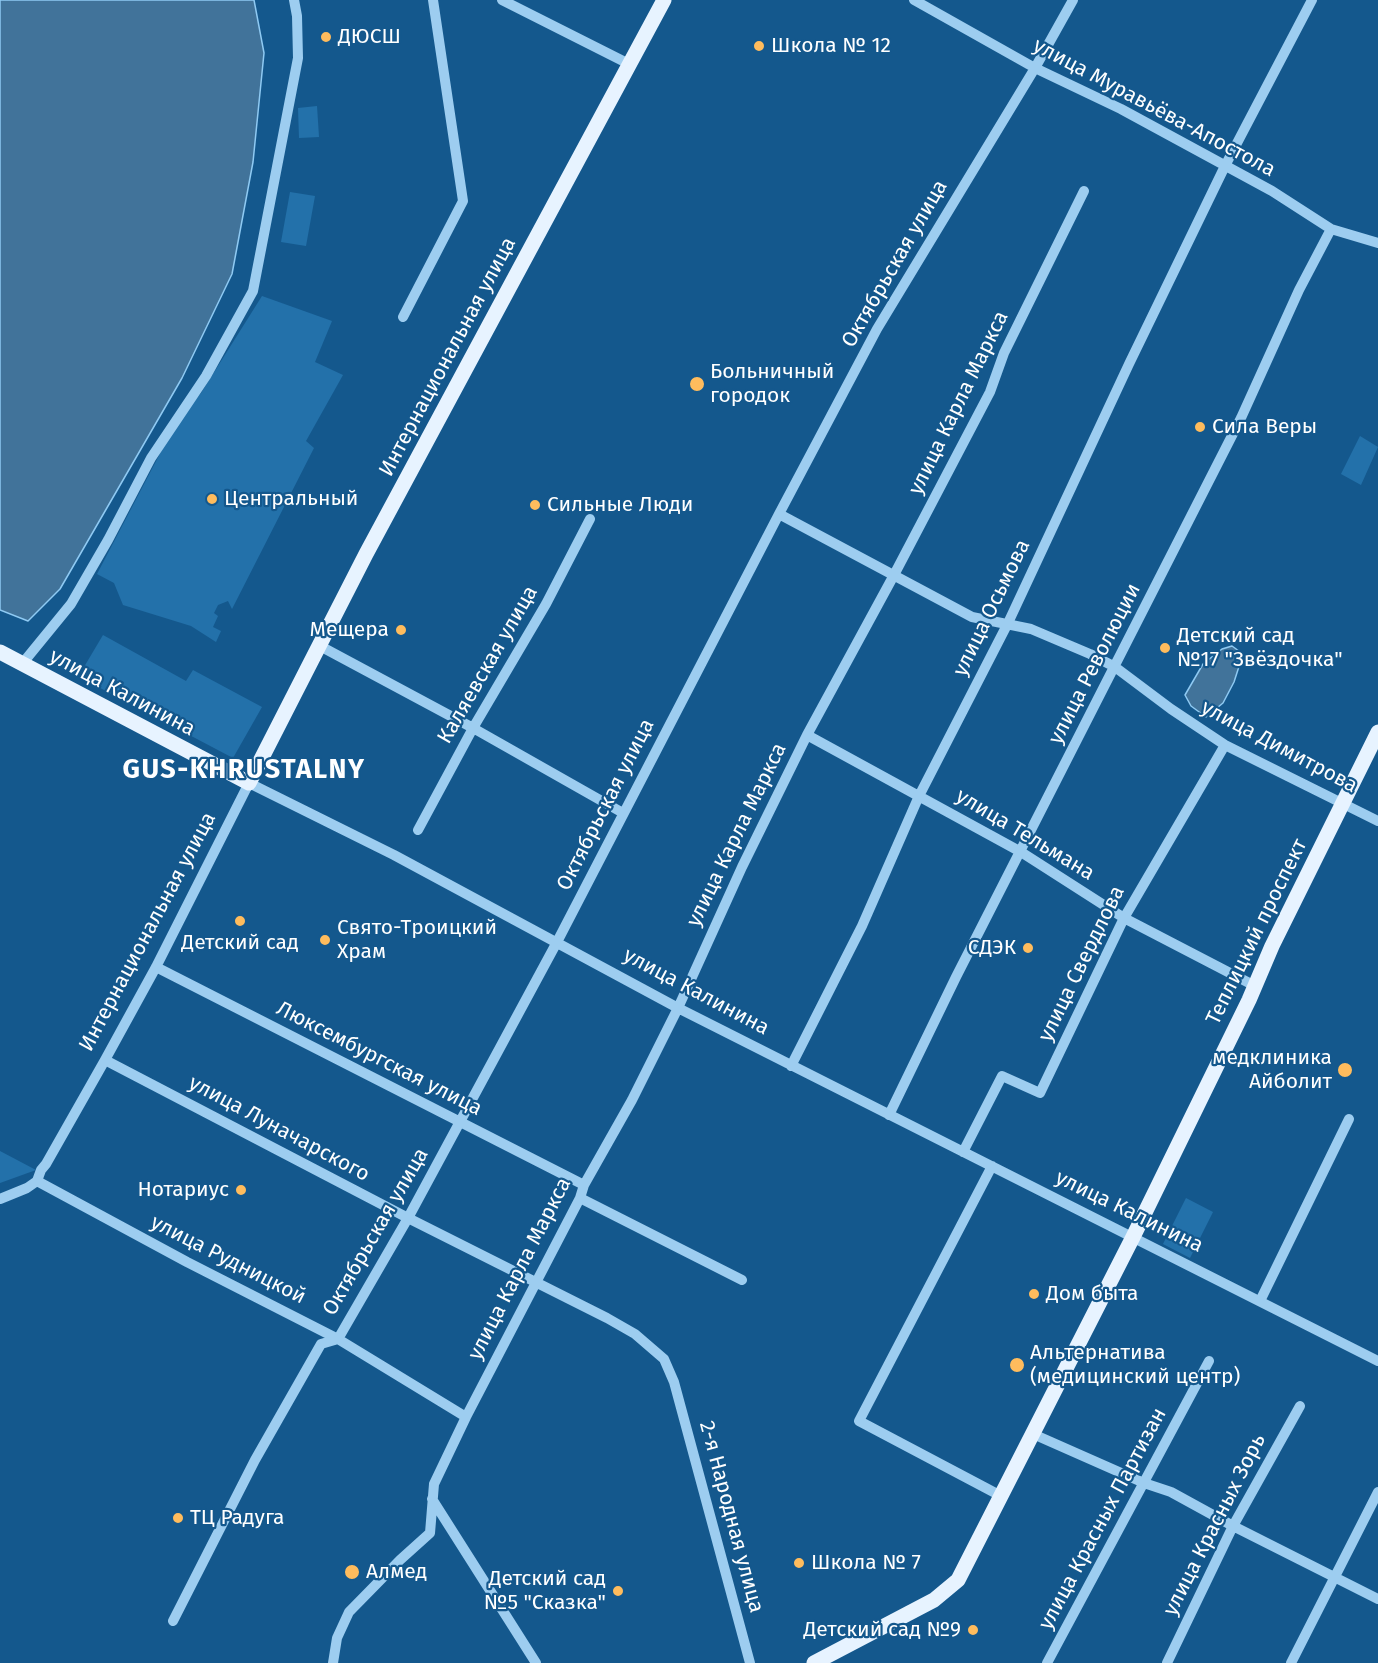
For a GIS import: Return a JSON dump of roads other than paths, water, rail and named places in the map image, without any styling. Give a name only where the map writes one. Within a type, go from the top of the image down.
[{"type":"main road","name":"Интернациональная улица","points":[[249,783],[366,554],[664,0]]},
{"type":"main road","name":"улица Калинина","points":[[0,652],[249,783]]},
{"type":"main road","name":"Теплицкий проспект","points":[[814,1663],[934,1600],[958,1580],[1133,1237],[1255,986],[1272,946],[1378,732]]},
{"type":"street","points":[[22,664],[71,604],[151,458],[206,376],[253,291],[298,58],[297,16],[294,0]]},
{"type":"street","points":[[403,317],[463,201],[433,0]]},
{"type":"street","points":[[502,0],[629,64]]},
{"type":"street","name":"улица Муравьёва-Апостола","points":[[914,0],[1035,68],[1121,109],[1272,191],[1331,229],[1378,243]]},
{"type":"street","name":"Октябрьская улица","points":[[173,1621],[255,1460],[321,1344],[338,1339],[408,1218],[557,942],[877,329],[1035,68],[1073,0]]},
{"type":"street","name":"улица Осьмова","points":[[791,1065],[862,926],[919,796],[1008,623],[1225,166],[1312,0]]},
{"type":"street","name":"улица Карла Маркса","points":[[333,1663],[337,1638],[349,1612],[430,1533],[434,1484],[466,1417],[580,1198],[584,1185],[632,1100],[678,1008],[741,867],[807,735],[990,392],[1004,353],[1084,191]]},
{"type":"street","name":"улица Революции","points":[[889,1115],[956,976],[1241,418],[1299,290],[1331,229]]},
{"type":"street","name":"улица Димитрова","points":[[779,514],[972,616],[1030,629],[1065,642],[1115,667],[1171,709],[1225,745],[1378,821]]},
{"type":"street","name":"Каляевская улица","points":[[418,830],[473,728],[546,604],[590,519]]},
{"type":"street","points":[[320,646],[473,728],[623,813]]},
{"type":"street","name":"улица Тельмана","points":[[807,735],[1021,852],[1124,918],[1255,986]]},
{"type":"street","name":"улица Свердлова","points":[[963,1152],[1002,1076],[1040,1093],[1124,918],[1225,745]]},
{"type":"street","name":"улица Калинина","points":[[249,783],[394,855],[678,1008],[1378,1361]]},
{"type":"street","name":"Интернациональная улица","points":[[37,1180],[156,967],[249,783]]},
{"type":"street","name":"Люксембургская улица","points":[[156,967],[584,1185]]},
{"type":"street","name":"улица Луначарского","points":[[105,1060],[635,1334],[664,1359],[674,1382]]},
{"type":"street","points":[[1260,1300],[1349,1119]]},
{"type":"street","points":[[992,1166],[859,1421],[1001,1496]]},
{"type":"street","points":[[0,1199],[27,1188],[37,1180]]},
{"type":"street","name":"улица Рудницкой","points":[[37,1180],[187,1262],[338,1339],[466,1417]]},
{"type":"street","points":[[580,1198],[742,1280]]},
{"type":"street","name":"улица Красных Партизан","points":[[1047,1663],[1209,1361]]},
{"type":"street","name":"2-я Народная улица","points":[[674,1382],[750,1663]]},
{"type":"street","name":"улица Красных Зорь","points":[[1167,1663],[1233,1526],[1300,1406]]},
{"type":"street","points":[[1033,1434],[1171,1492],[1378,1599]]},
{"type":"street","points":[[1291,1663],[1378,1492]]},
{"type":"street","points":[[431,1499],[536,1663]]},
{"type":"place","name":"ДЮСШ","points":[[326,37]]},
{"type":"place","name":"Школа № 12","points":[[759,46]]},
{"type":"place","name":"Больничный городок","points":[[697,384]]},
{"type":"place","name":"Сила Веры","points":[[1200,427]]},
{"type":"place","name":"Центральный","points":[[212,499]]},
{"type":"place","name":"Сильные Люди","points":[[535,505]]},
{"type":"place","name":"Мещера","points":[[401,630]]},
{"type":"place","name":"Детский сад №17 \"Звёздочка\"","points":[[1165,648]]},
{"type":"place","name":"Детский сад","points":[[240,921]]},
{"type":"place","name":"Свято-Троицкий Храм","points":[[325,940]]},
{"type":"place","name":"СДЭК","points":[[1028,948]]},
{"type":"place","name":"медклиника Айболит","points":[[1345,1070]]},
{"type":"place","name":"Нотариус","points":[[241,1190]]},
{"type":"place","name":"Дом быта","points":[[1034,1294]]},
{"type":"place","name":"Альтернатива (медицинский центр)","points":[[1017,1365]]},
{"type":"place","name":"ТЦ Радуга","points":[[178,1518]]},
{"type":"place","name":"Школа № 7","points":[[799,1563]]},
{"type":"place","name":"Алмед","points":[[352,1572]]},
{"type":"place","name":"Детский сад №5 \"Сказка\"","points":[[618,1591]]},
{"type":"place","name":"Детский сад №9","points":[[973,1630]]},
{"type":"district","name":"GUS-KHRUSTALNY","points":[[244,770]]}]
